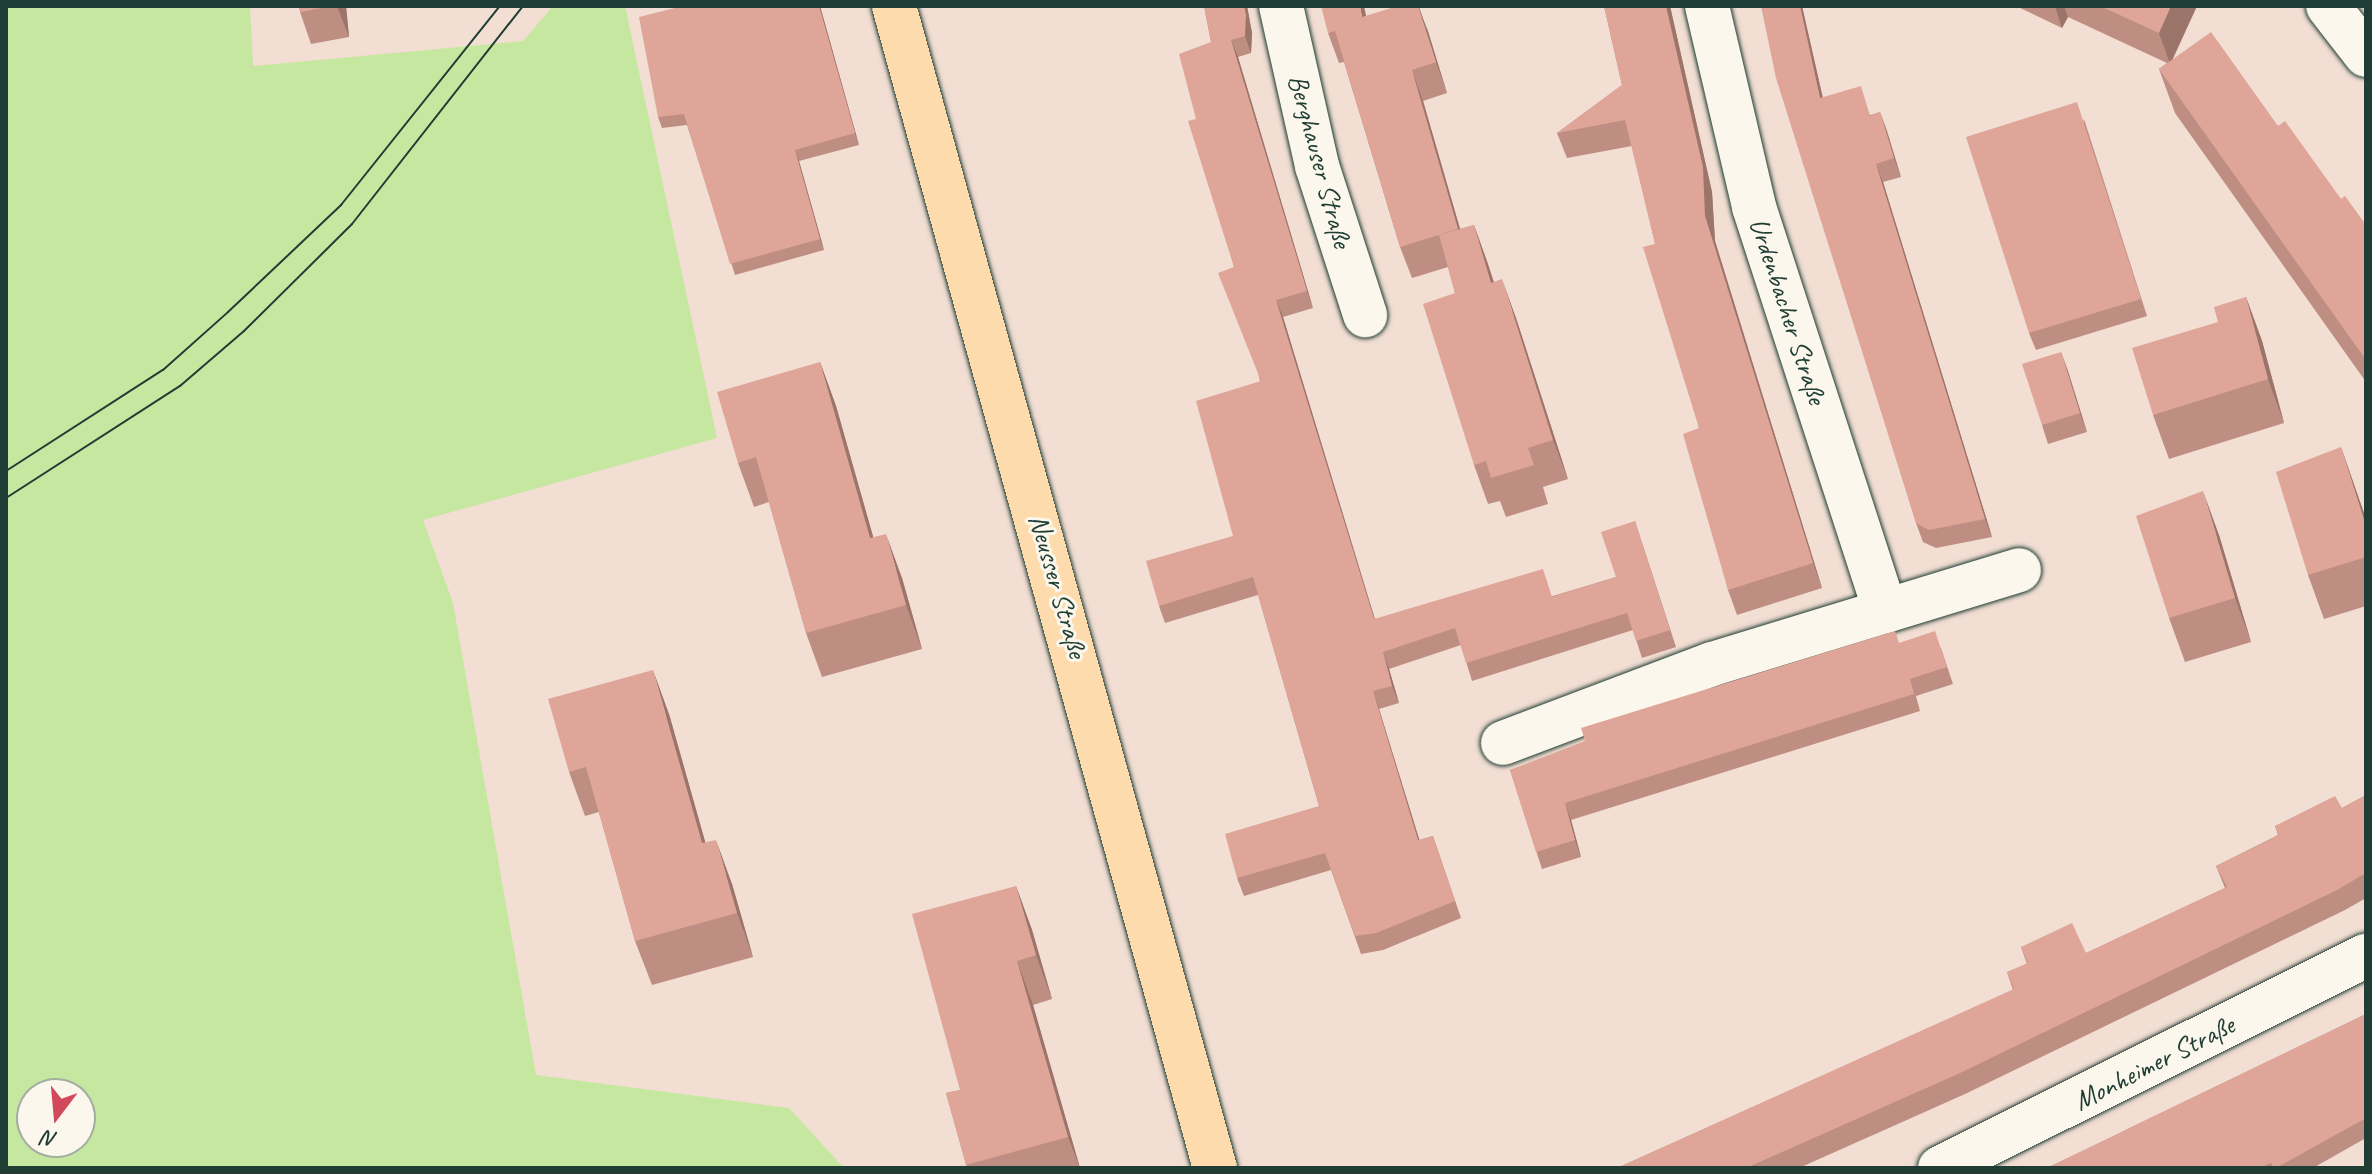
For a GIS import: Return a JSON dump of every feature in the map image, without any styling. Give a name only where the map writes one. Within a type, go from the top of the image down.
[{"type":"main road","name":"Neusser Straße","points":[[894,6],[1215,1168]]},
{"type":"street","name":"Berghauser Straße","points":[[1281,6],[1317,166],[1365,315]]},
{"type":"street","name":"Urdenbacher Straße","points":[[1707,6],[1754,207],[1885,611]]},
{"type":"street","points":[[2328,6],[2366,55]]},
{"type":"street","points":[[1503,743],[1712,664],[2019,570]]},
{"type":"street","name":"Monheimer Straße","points":[[1940,1168],[2366,956]]},
{"type":"green space","points":[[6,6],[250,6],[253,66],[523,41],[553,6],[625,6],[717,438],[423,520],[453,603],[536,1075],[789,1108],[844,1168],[6,1168]]},
{"type":"building","points":[[299,6],[334,6],[300,12]]},
{"type":"building","points":[[683,6],[819,6],[855,133],[795,150],[820,239],[730,264],[684,114],[658,117],[639,17]]},
{"type":"building","points":[[1204,6],[1244,6],[1245,36],[1231,40],[1307,291],[1276,300],[1374,619],[1543,569],[1552,597],[1616,577],[1601,532],[1635,521],[1670,630],[1636,641],[1627,613],[1466,663],[1455,628],[1383,652],[1392,686],[1373,691],[1418,840],[1433,836],[1455,901],[1376,933],[1355,936],[1325,853],[1237,878],[1225,834],[1319,806],[1253,577],[1159,606],[1146,561],[1233,536],[1196,401],[1261,381],[1218,273],[1234,267],[1188,121],[1196,119],[1179,54],[1211,42]]},
{"type":"building","points":[[1321,6],[1360,6],[1362,17],[1398,6],[1418,6],[1436,62],[1412,70],[1458,229],[1400,247],[1335,31],[1328,33]]},
{"type":"building","points":[[1604,6],[1666,6],[1703,167],[1705,216],[1813,563],[1728,590],[1683,434],[1699,428],[1643,247],[1655,244],[1625,120],[1557,133],[1622,85]]},
{"type":"building","points":[[1761,6],[1800,6],[1820,98],[1861,86],[1870,116],[1880,112],[1894,158],[1876,164],[1985,519],[1929,530],[1916,523],[1776,78]]},
{"type":"building","points":[[2100,6],[2171,6],[2159,33]]},
{"type":"building","points":[[2211,32],[2278,126],[2285,121],[2341,199],[2345,196],[2366,225],[2366,360],[2159,69]]},
{"type":"building","points":[[2077,102],[2141,299],[2029,333],[1966,137]]},
{"type":"building","points":[[1474,225],[1491,283],[1502,279],[1553,440],[1528,448],[1534,465],[1491,478],[1486,461],[1474,465],[1423,304],[1455,293],[1439,235]]},
{"type":"building","points":[[2246,297],[2268,379],[2153,415],[2132,348],[2218,322],[2214,307]]},
{"type":"building","points":[[2061,352],[2080,413],[2042,425],[2022,364]]},
{"type":"building","points":[[820,362],[870,538],[886,534],[906,605],[806,633],[756,457],[738,463],[717,392]]},
{"type":"building","points":[[2341,447],[2366,526],[2366,557],[2308,575],[2276,472]]},
{"type":"building","points":[[2203,491],[2235,598],[2169,618],[2136,516]]},
{"type":"building","points":[[1895,631],[1899,643],[1935,631],[1947,667],[1910,679],[1914,694],[1565,803],[1575,840],[1536,852],[1510,770],[1585,741],[1581,728]]},
{"type":"building","points":[[653,670],[702,843],[716,840],[737,913],[635,941],[586,767],[569,772],[548,699]]},
{"type":"building","points":[[2366,795],[2366,873],[2337,890],[1958,1074],[1746,1168],[1617,1168],[2014,989],[2007,972],[2028,963],[2021,947],[2072,923],[2086,953],[2227,887],[2216,866],[2279,835],[2275,826],[2335,796],[2342,808]]},
{"type":"building","points":[[1016,886],[1036,955],[1017,961],[1068,1137],[966,1165],[946,1093],[960,1090],[912,914]]},
{"type":"building","points":[[2366,1014],[2366,1118],[2276,1168],[2271,1163],[2260,1168],[2047,1168]]},
{"type":"tram line","points":[[6,471],[163,370],[228,312],[341,205],[500,6]]},
{"type":"tram line","points":[[6,498],[180,386],[244,331],[352,224],[523,6]]}]
